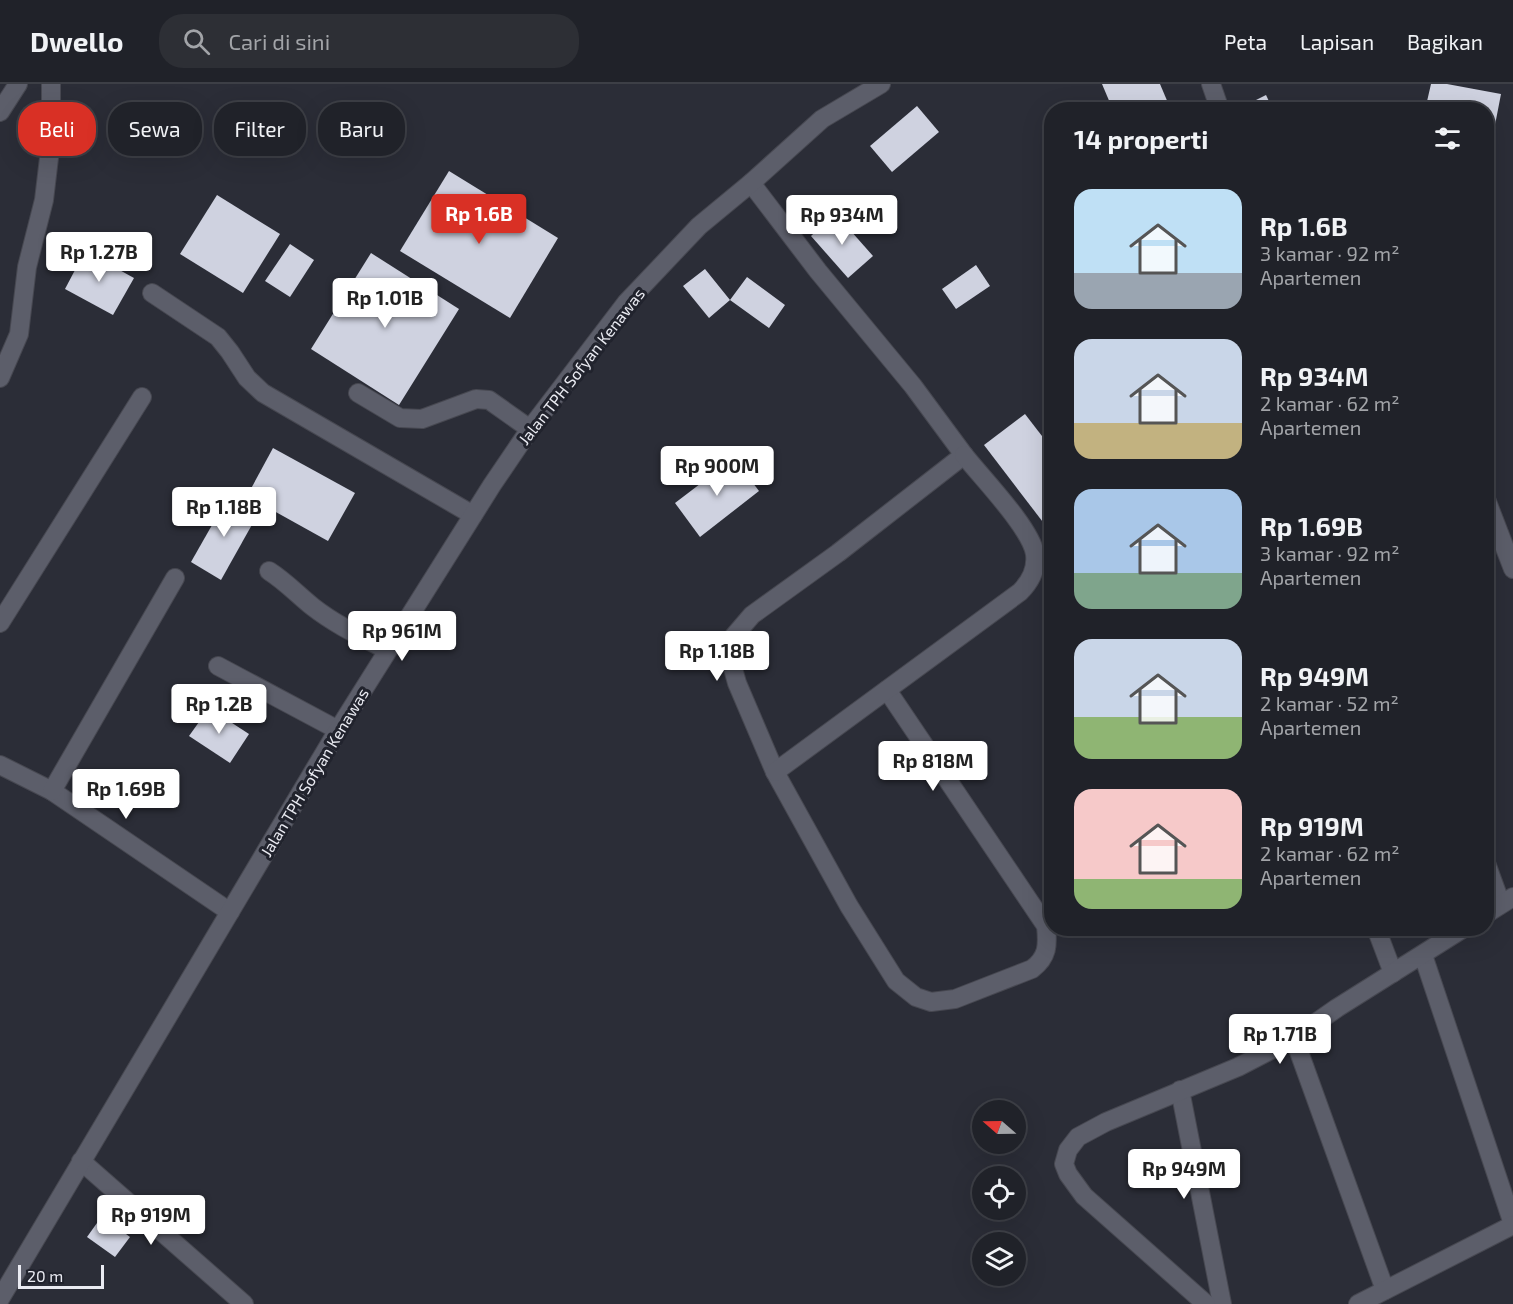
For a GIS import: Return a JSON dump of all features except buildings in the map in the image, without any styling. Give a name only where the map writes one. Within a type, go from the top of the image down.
[{"type":"street","points":[[0,112],[18,84]]},
{"type":"street","points":[[0,378],[19,334],[27,267],[44,200],[51,141],[51,84]]},
{"type":"street","name":"Jalan TPH Sofyan Kenawas","points":[[0,1299],[338,730],[473,515],[530,429],[626,303],[699,226],[822,119],[881,84]]},
{"type":"street","points":[[1211,84],[1217,102]]},
{"type":"street","points":[[751,183],[818,271],[913,386],[964,456],[1020,524],[1032,543],[1035,556],[1034,570],[1029,582],[1020,592],[775,772]]},
{"type":"street","points":[[152,293],[218,337],[247,378],[263,393],[473,515]]},
{"type":"street","points":[[357,393],[400,418],[422,419],[476,399],[489,400],[530,429]]},
{"type":"street","points":[[0,623],[142,397]]},
{"type":"street","points":[[964,456],[838,553],[752,615],[734,636],[730,647],[730,664],[775,772],[849,906],[896,981],[916,997],[931,1002],[955,999],[1032,969],[1041,962],[1048,947],[1047,936]]},
{"type":"street","points":[[1494,520],[1513,569]]},
{"type":"street","points":[[268,571],[287,583],[312,606],[342,627],[387,650]]},
{"type":"street","points":[[51,791],[175,578]]},
{"type":"street","points":[[218,666],[338,730]]},
{"type":"street","points":[[887,690],[1044,923]]},
{"type":"street","points":[[0,765],[51,791],[230,912]]},
{"type":"street","points":[[1494,887],[1500,905]]},
{"type":"street","points":[[1379,936],[1393,973]]},
{"type":"street","points":[[1206,1304],[1084,1196],[1068,1174],[1064,1164],[1068,1150],[1078,1137],[1106,1122],[1238,1067],[1294,1038],[1337,1008],[1452,936]]},
{"type":"street","points":[[1358,1304],[1513,1225],[1423,955]]},
{"type":"street","points":[[1294,1038],[1385,1290]]},
{"type":"street","points":[[1180,1090],[1222,1304]]},
{"type":"street","points":[[81,1161],[244,1304]]}]
